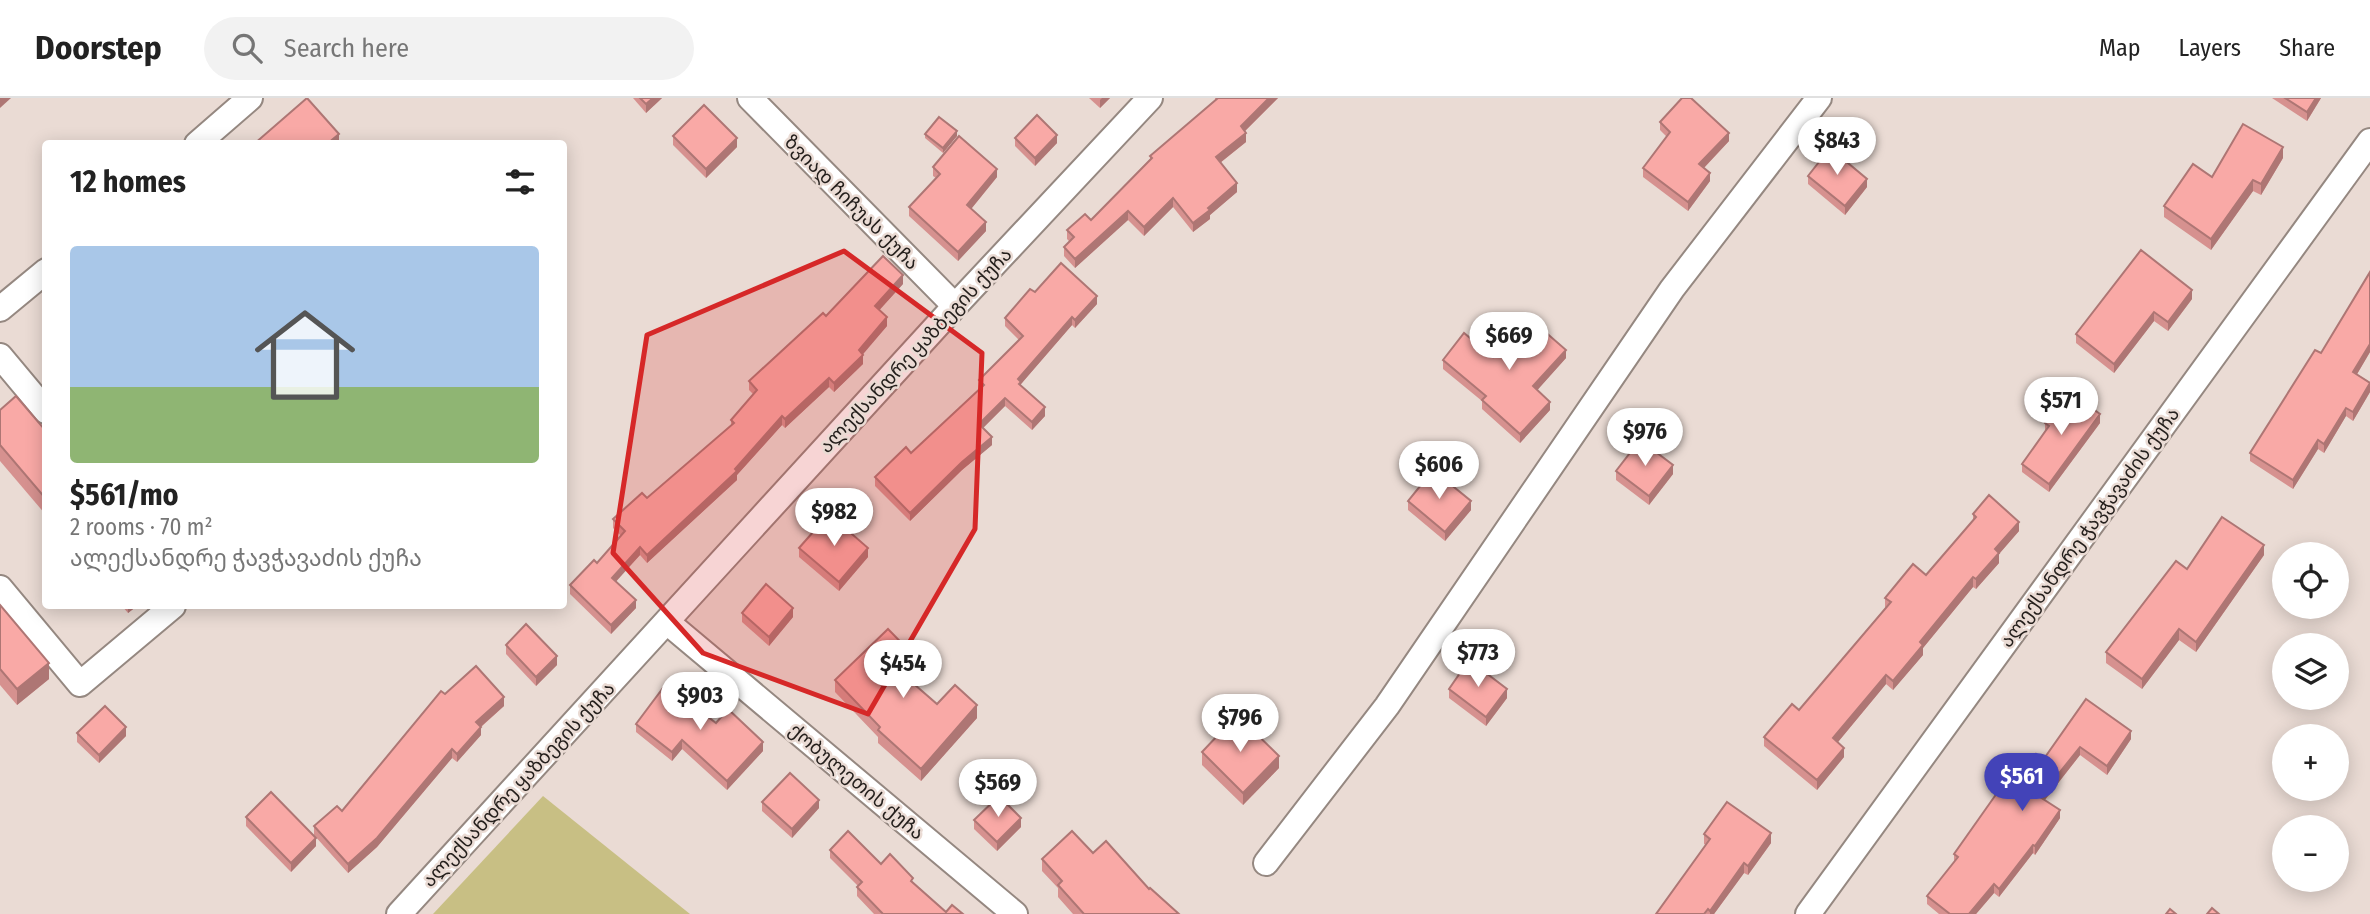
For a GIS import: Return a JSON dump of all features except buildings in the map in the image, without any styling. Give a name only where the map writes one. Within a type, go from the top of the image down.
[{"type":"street","points":[[202,140],[250,98]]},
{"type":"street","name":"ზვიად ჩიჩუას ქუჩა","points":[[750,98],[955,306]]},
{"type":"street","name":"ალექსანდრე ყაზბეგის ქუჩა","points":[[399,914],[955,306],[1150,98]]},
{"type":"street","points":[[1266,863],[1387,706],[1672,289],[1819,98]]},
{"type":"street","name":"ალექსანდრე ჭავჭავაძის ქუჩა","points":[[1808,914],[2370,141]]},
{"type":"street","points":[[0,309],[42,274]]},
{"type":"street","points":[[0,356],[42,406]]},
{"type":"street","points":[[0,588],[79,684],[169,609]]},
{"type":"street","name":"ქობულეთის ქუჩა","points":[[667,622],[1015,914]]},
{"type":"highlighted area","points":[[844,251],[982,353],[975,529],[868,714],[703,653],[613,553],[647,335]]},
{"type":"shaded area","points":[[543,796],[690,914],[433,914]]}]
